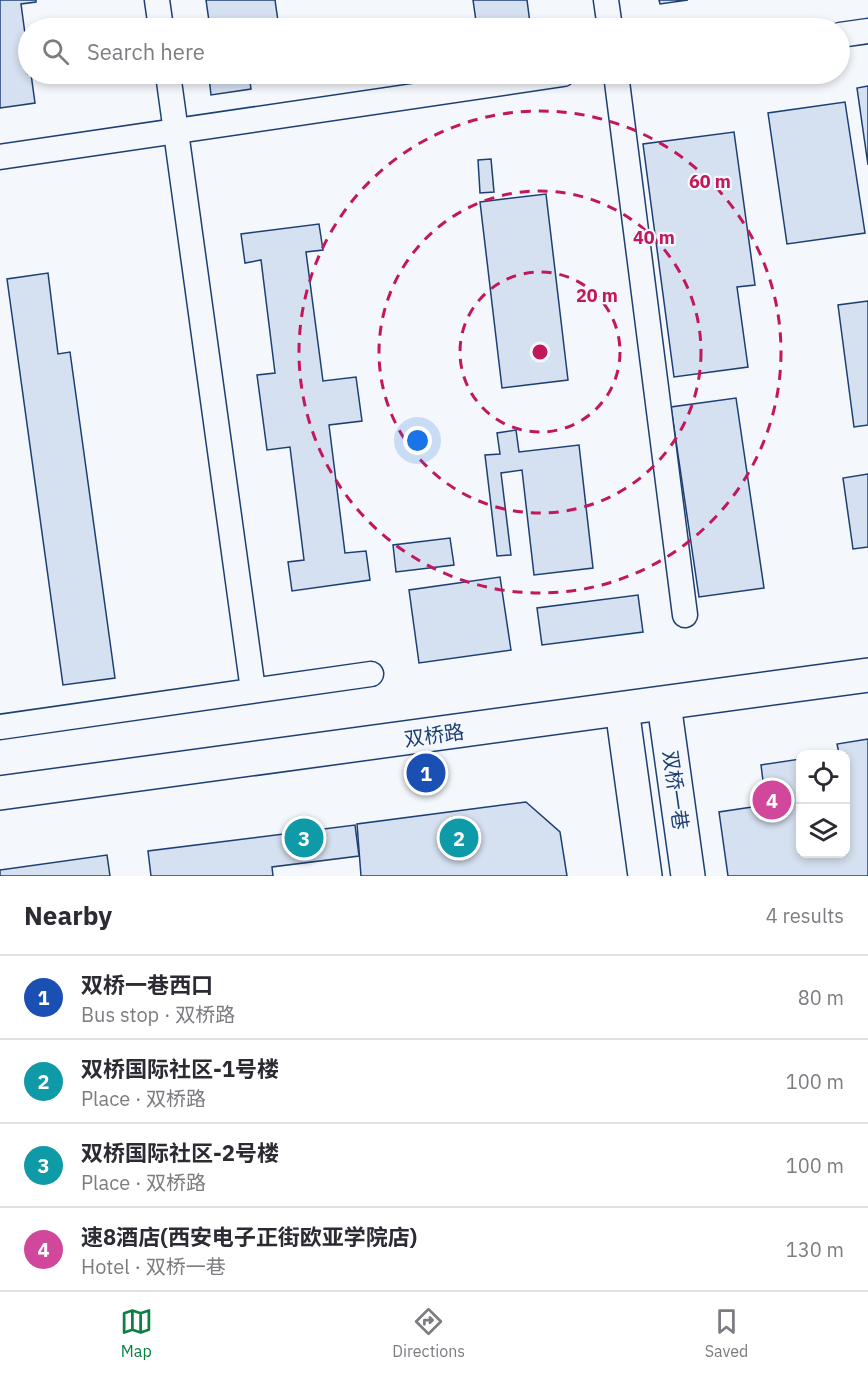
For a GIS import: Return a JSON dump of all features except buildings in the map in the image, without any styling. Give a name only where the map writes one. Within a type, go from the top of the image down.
[{"type":"street","points":[[157,0],[160,18]]},
{"type":"street","points":[[606,0],[609,18]]},
{"type":"street","points":[[850,34],[868,31]]},
{"type":"street","points":[[169,84],[253,690]]},
{"type":"street","points":[[0,158],[495,84]]},
{"type":"street","points":[[617,84],[686,615]]},
{"type":"street","points":[[0,727],[371,674]]},
{"type":"street","name":"双桥路","points":[[0,793],[868,675]]},
{"type":"street","name":"双桥一巷","points":[[664,704],[688,876]]},
{"type":"street","points":[[622,709],[645,876]]},
{"type":"place","name":"双桥一巷西口","points":[[426,773]]},
{"type":"place","name":"速8酒店(西安电子正街欧亚学院店)","points":[[772,800]]},
{"type":"place","name":"双桥国际社区-2号楼","points":[[304,838]]},
{"type":"place","name":"双桥国际社区-1号楼","points":[[459,838]]}]
